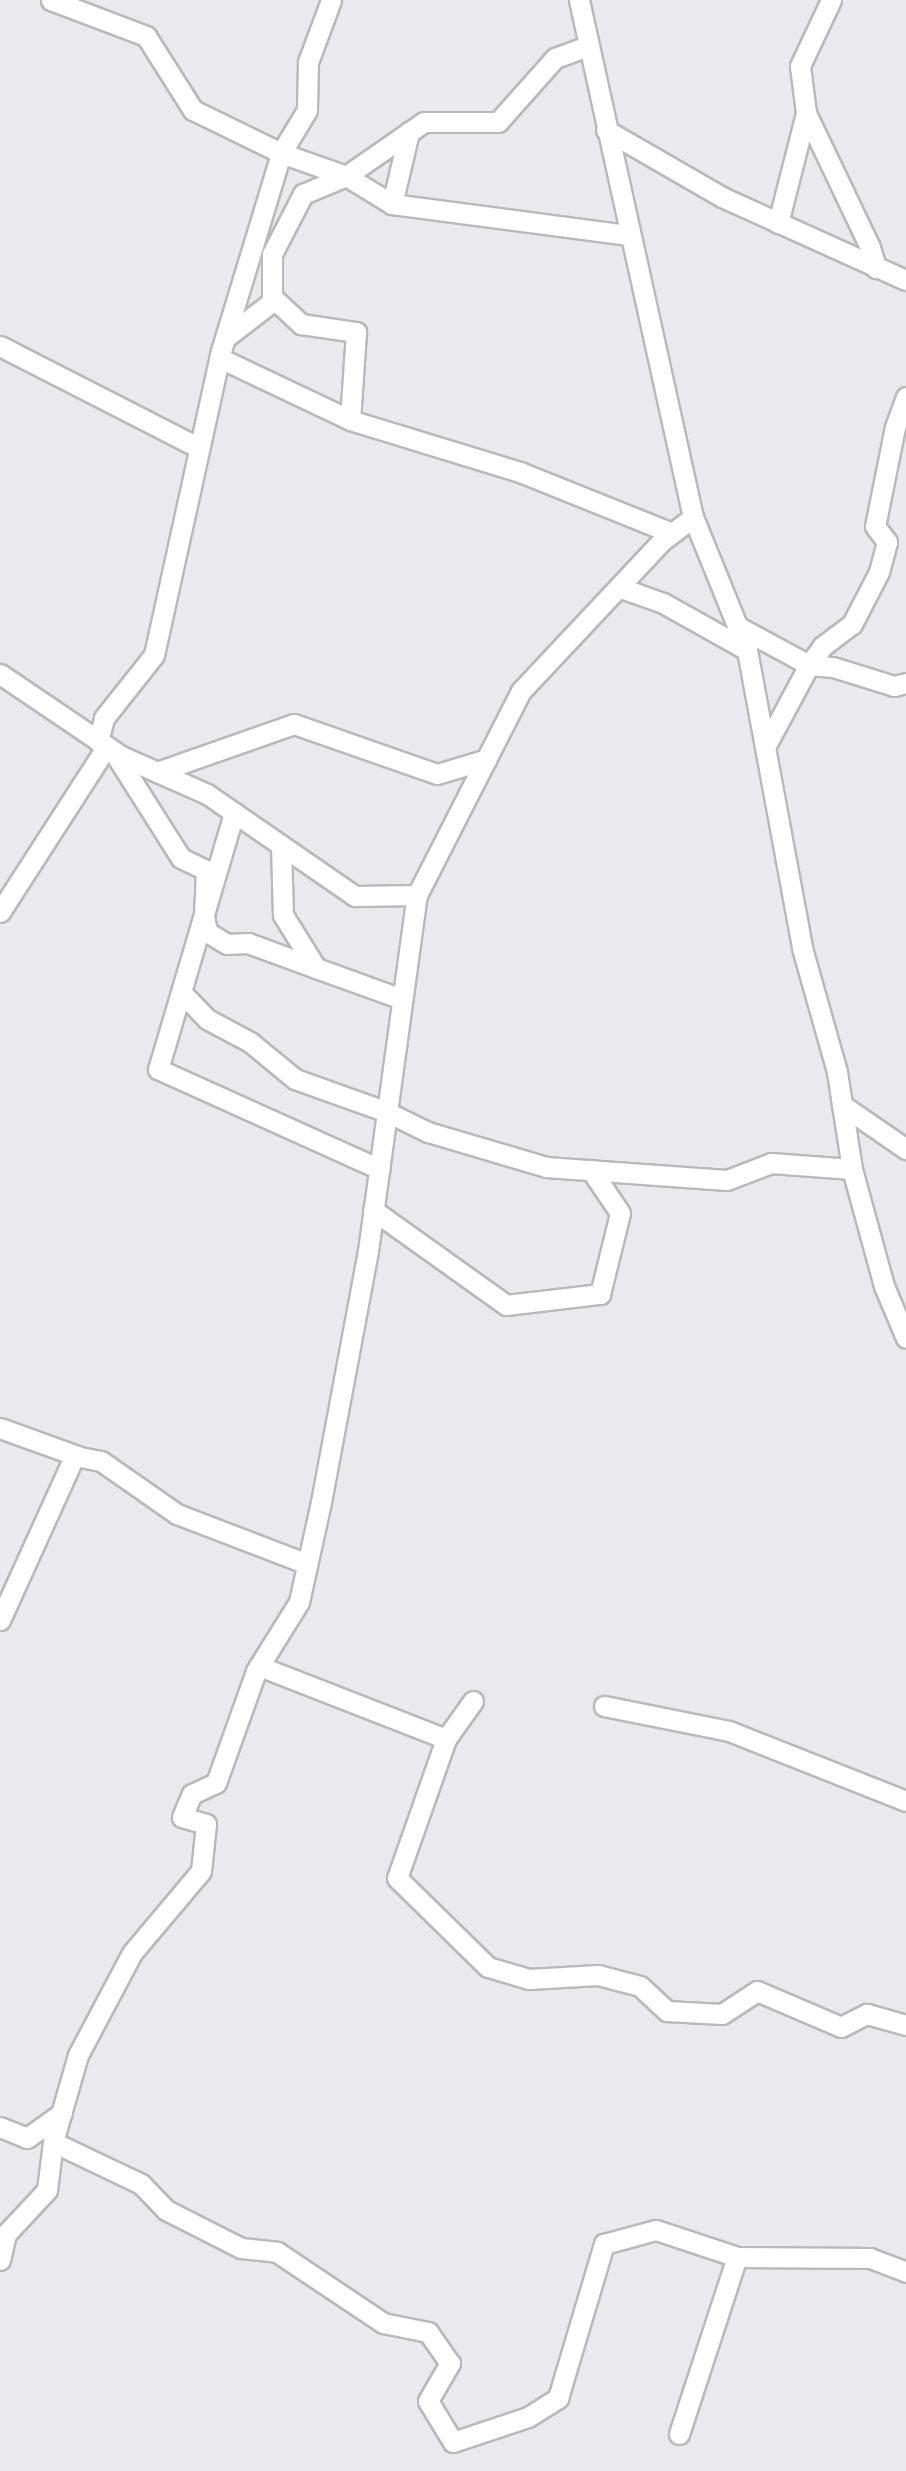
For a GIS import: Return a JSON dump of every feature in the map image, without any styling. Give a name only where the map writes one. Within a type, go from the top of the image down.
[{"type":"street","points":[[51,0],[89,7],[146,36],[193,110],[281,153],[346,176],[392,204],[629,235]]},
{"type":"street","points":[[331,0],[308,62],[307,110],[281,153],[225,338],[154,656],[104,718],[106,746],[181,858],[206,870],[204,916],[208,932],[227,944],[248,943],[402,999]]},
{"type":"street","points":[[579,0],[693,517],[747,650],[802,948],[837,1072],[852,1169],[884,1286],[906,1338]]},
{"type":"street","points":[[831,0],[800,66],[806,113],[870,247],[876,268]]},
{"type":"street","points":[[225,338],[272,302],[272,254],[303,194],[346,176],[424,122],[498,122],[555,58],[588,46]]},
{"type":"street","points":[[778,223],[806,113]]},
{"type":"street","points":[[606,130],[722,197],[906,280]]},
{"type":"street","points":[[392,204],[409,132]]},
{"type":"street","points":[[272,297],[301,324],[356,332],[350,420]]},
{"type":"street","points":[[0,346],[199,448]]},
{"type":"street","points":[[226,360],[350,420],[520,472],[672,533]]},
{"type":"street","points":[[765,747],[808,665],[822,647],[852,624],[879,572],[887,542],[875,526],[895,427],[906,397]]},
{"type":"street","points":[[0,2260],[6,2234],[47,2190],[54,2142],[78,2055],[132,1953],[201,1871],[206,1824],[182,1817],[192,1794],[216,1783],[259,1666],[299,1602],[373,1210],[417,895],[521,691],[672,533],[693,517]]},
{"type":"street","points":[[621,588],[663,603],[747,650]]},
{"type":"street","points":[[737,626],[808,665],[834,667],[894,686],[906,683]]},
{"type":"street","points":[[0,674],[106,746],[207,794],[355,896],[417,895]]},
{"type":"street","points":[[157,772],[294,724],[437,774],[487,759]]},
{"type":"street","points":[[0,912],[106,746]]},
{"type":"street","points":[[234,813],[158,1069],[379,1169]]},
{"type":"street","points":[[281,845],[282,915],[316,968]]},
{"type":"street","points":[[181,992],[207,1019],[250,1042],[295,1079],[387,1112],[428,1132],[545,1167],[727,1180],[771,1163],[852,1169]]},
{"type":"street","points":[[842,1105],[906,1149]]},
{"type":"street","points":[[373,1210],[506,1305],[600,1294],[620,1213],[591,1170]]},
{"type":"street","points":[[0,1428],[75,1455],[101,1461],[177,1514],[307,1564]]},
{"type":"street","points":[[0,1620],[75,1455]]},
{"type":"street","points":[[259,1666],[446,1739]]},
{"type":"street","points":[[473,1701],[446,1739],[397,1878],[488,1967],[528,1979],[598,1975],[640,1986],[667,2011],[722,2014],[757,1991],[841,2027],[867,2014],[906,2025]]},
{"type":"street","points":[[604,1706],[729,1731],[906,1801]]},
{"type":"street","points":[[0,2127],[27,2138],[62,2113]]},
{"type":"street","points":[[54,2142],[141,2184],[166,2210],[241,2248],[277,2252],[383,2323],[428,2332],[450,2363],[428,2401],[453,2442],[528,2417],[558,2398],[604,2244],[656,2230],[737,2257],[870,2259],[906,2273]]},
{"type":"street","points":[[680,2434],[737,2257]]}]
